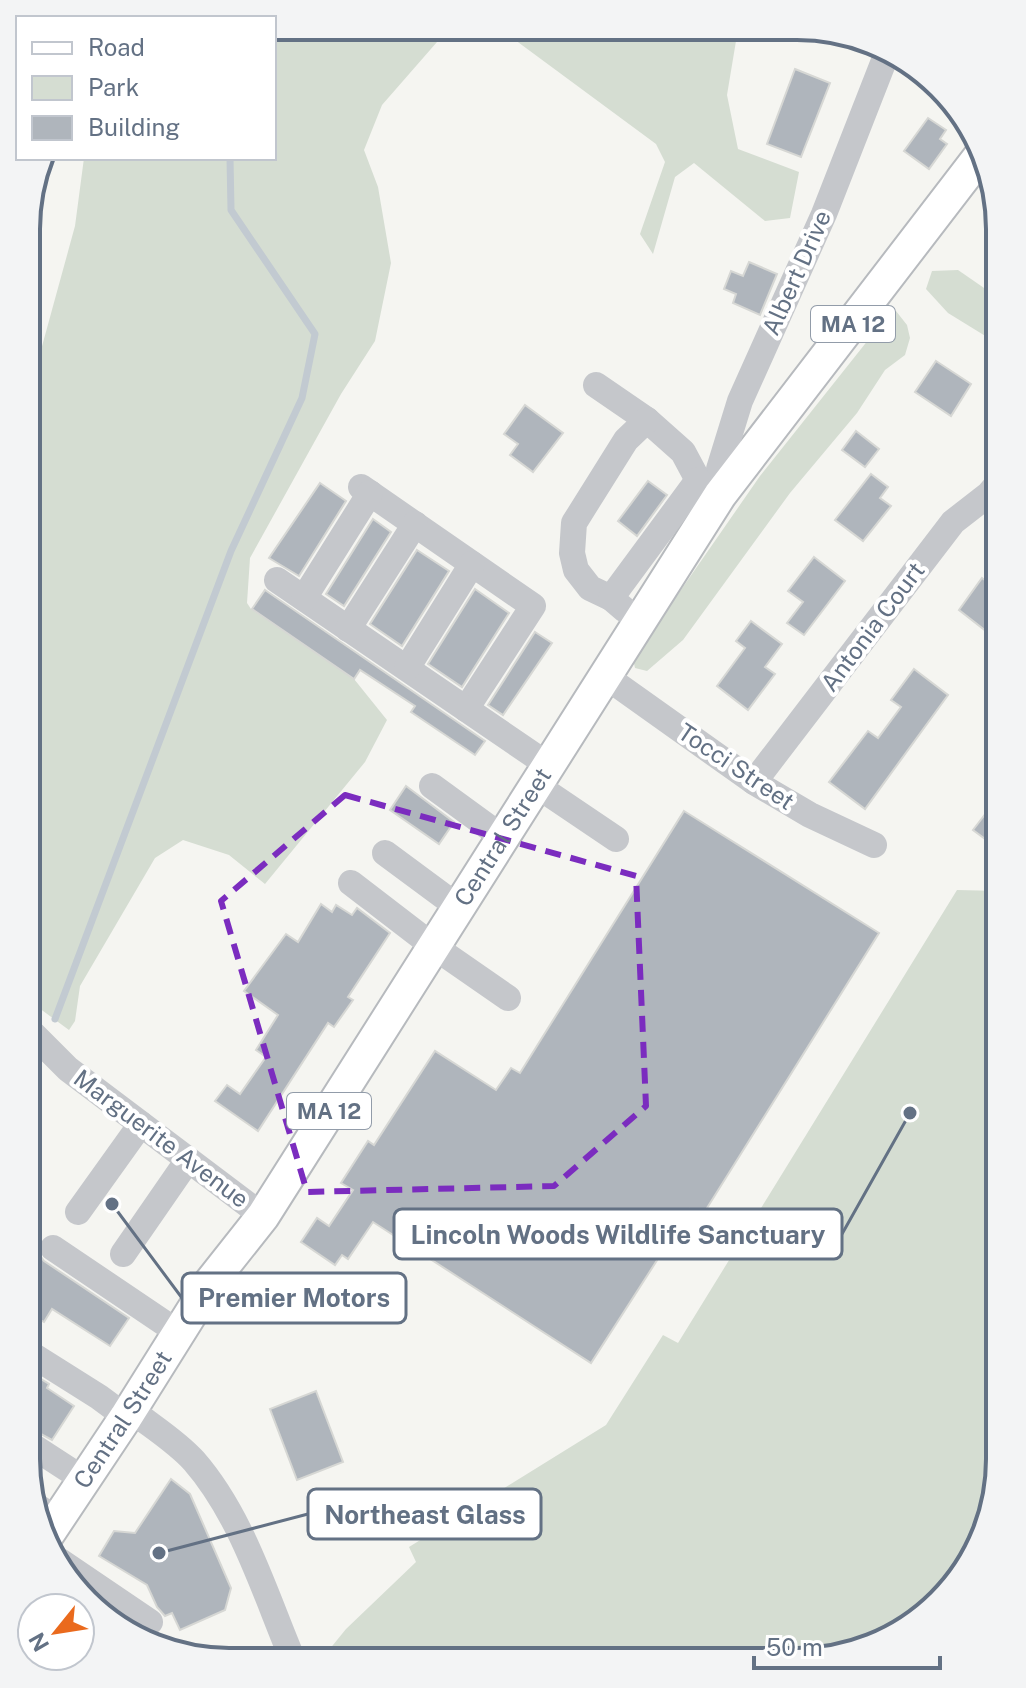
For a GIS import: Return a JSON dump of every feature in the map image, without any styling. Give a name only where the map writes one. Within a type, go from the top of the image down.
[{"type":"main road","name":"Central Street","points":[[49,1517],[83,1479],[129,1414],[210,1283],[263,1216],[640,622],[709,488],[974,163]]},
{"type":"street","name":"Albert Drive","points":[[709,488],[719,469],[740,401],[824,214],[884,61]]},
{"type":"street","points":[[596,385],[647,420],[683,452],[709,488],[611,598]]},
{"type":"street","points":[[640,622],[611,598],[590,588],[576,570],[572,553],[574,523],[626,440],[647,420]]},
{"type":"street","points":[[304,598],[365,490],[533,606],[466,709]]},
{"type":"street","name":"Antonia Court","points":[[754,782],[953,522],[986,499]]},
{"type":"street","points":[[348,629],[415,524]]},
{"type":"street","points":[[407,668],[472,564]]},
{"type":"street","points":[[277,580],[466,709],[616,839]]},
{"type":"street","name":"Tocci Street","points":[[605,676],[754,782],[810,815],[874,845]]},
{"type":"street","points":[[432,786],[502,837]]},
{"type":"street","points":[[385,853],[458,907]]},
{"type":"street","points":[[351,883],[508,998]]},
{"type":"street","name":"Marguerite Avenue","points":[[40,1041],[68,1069],[263,1216]]},
{"type":"street","points":[[78,1212],[141,1124]]},
{"type":"street","points":[[123,1254],[188,1160]]},
{"type":"street","points":[[53,1248],[179,1333]]},
{"type":"street","points":[[40,1360],[129,1414],[192,1458],[215,1488],[249,1556],[288,1648]]},
{"type":"street","points":[[40,1451],[83,1479]]},
{"type":"street","points":[[79,1574],[150,1622]]},
{"type":"highlighted area","points":[[345,795],[636,876],[646,1106],[554,1186],[307,1192],[221,901]]},
{"type":"green space","points":[[276,40],[440,40],[382,105],[364,150],[378,187],[391,263],[375,341],[341,394],[250,558],[247,603],[251,609],[354,679],[387,720],[365,762],[265,884],[229,855],[183,840],[155,858],[80,986],[75,1021],[69,1030],[40,1009],[40,354],[75,226],[84,160],[276,160]]},
{"type":"green space","points":[[515,40],[736,40],[727,95],[738,149],[799,172],[790,218],[765,221],[694,163],[675,177],[653,254],[640,234],[665,162],[656,144]]},
{"type":"green space","points":[[958,270],[986,289],[986,336],[948,313],[926,289],[932,271]]},
{"type":"green space","points":[[896,311],[907,325],[910,338],[905,355],[885,370],[857,413],[790,493],[683,640],[647,671],[635,668],[633,659],[760,476],[888,315]]},
{"type":"green space","points":[[957,890],[986,891],[986,1471],[976,1520],[954,1564],[931,1593],[891,1623],[869,1634],[809,1648],[331,1648],[346,1629],[416,1562],[409,1547],[606,1425],[663,1335],[678,1343]]},
{"type":"building","points":[[795,69],[830,83],[801,157],[767,144]]},
{"type":"building","points":[[928,118],[946,130],[940,139],[947,144],[929,169],[904,151]]},
{"type":"building","points":[[749,262],[777,274],[760,315],[733,303],[736,294],[724,289],[731,271],[743,276]]},
{"type":"building","points":[[936,361],[971,384],[951,416],[915,392]]},
{"type":"building","points":[[525,405],[563,433],[533,472],[510,455],[518,444],[504,434]]},
{"type":"building","points":[[856,431],[879,449],[865,467],[842,450]]},
{"type":"building","points":[[871,474],[888,487],[880,498],[891,506],[863,541],[835,520]]},
{"type":"building","points":[[648,481],[667,495],[637,536],[618,521]]},
{"type":"building","points":[[320,483],[346,501],[299,576],[269,558]]},
{"type":"building","points":[[373,519],[391,532],[344,606],[326,594]]},
{"type":"building","points":[[417,550],[449,571],[402,646],[370,624]]},
{"type":"building","points":[[814,557],[845,581],[804,635],[787,623],[803,602],[788,591]]},
{"type":"building","points":[[982,578],[986,581],[986,631],[959,610]]},
{"type":"building","points":[[475,589],[509,613],[462,687],[428,664]]},
{"type":"building","points":[[265,590],[485,741],[475,755],[411,712],[415,706],[360,670],[354,679],[252,609]]},
{"type":"building","points":[[751,621],[782,644],[765,667],[775,674],[748,710],[717,686],[745,648],[736,641]]},
{"type":"building","points":[[535,632],[552,643],[503,715],[488,705]]},
{"type":"building","points":[[914,669],[948,695],[865,809],[829,782],[868,731],[878,738],[901,707],[891,700]]},
{"type":"building","points":[[406,786],[454,822],[439,844],[390,810]]},
{"type":"building","points":[[684,811],[879,933],[702,1216],[690,1209],[591,1363],[373,1222],[348,1259],[342,1255],[335,1265],[301,1242],[317,1218],[329,1226],[353,1190],[341,1183],[368,1141],[374,1145],[435,1051],[496,1090],[511,1068],[520,1073]]},
{"type":"building","points":[[986,813],[986,840],[973,830]]},
{"type":"building","points":[[321,904],[332,912],[336,905],[352,915],[357,908],[390,933],[348,997],[353,1000],[334,1027],[328,1023],[258,1131],[215,1101],[227,1085],[240,1094],[266,1057],[256,1050],[278,1015],[244,991],[286,934],[298,942]]},
{"type":"building","points":[[40,1256],[129,1318],[110,1346],[52,1309],[44,1322],[40,1320]]},
{"type":"building","points":[[40,1379],[49,1384],[47,1388],[74,1406],[52,1440],[40,1434]]},
{"type":"building","points":[[316,1391],[343,1462],[297,1480],[270,1409]]},
{"type":"building","points":[[171,1479],[190,1494],[231,1588],[225,1610],[180,1630],[172,1613],[165,1616],[157,1607],[147,1585],[99,1556],[114,1531],[135,1533]]},
{"type":"waterway","points":[[55,1019],[231,551],[302,398],[315,334],[231,210],[230,160]]},
{"type":"place","name":"Lincoln Woods Wildlife Sanctuary","points":[[910,1113]]},
{"type":"place","name":"Premier Motors","points":[[112,1204]]},
{"type":"place","name":"Northeast Glass","points":[[159,1553]]}]
